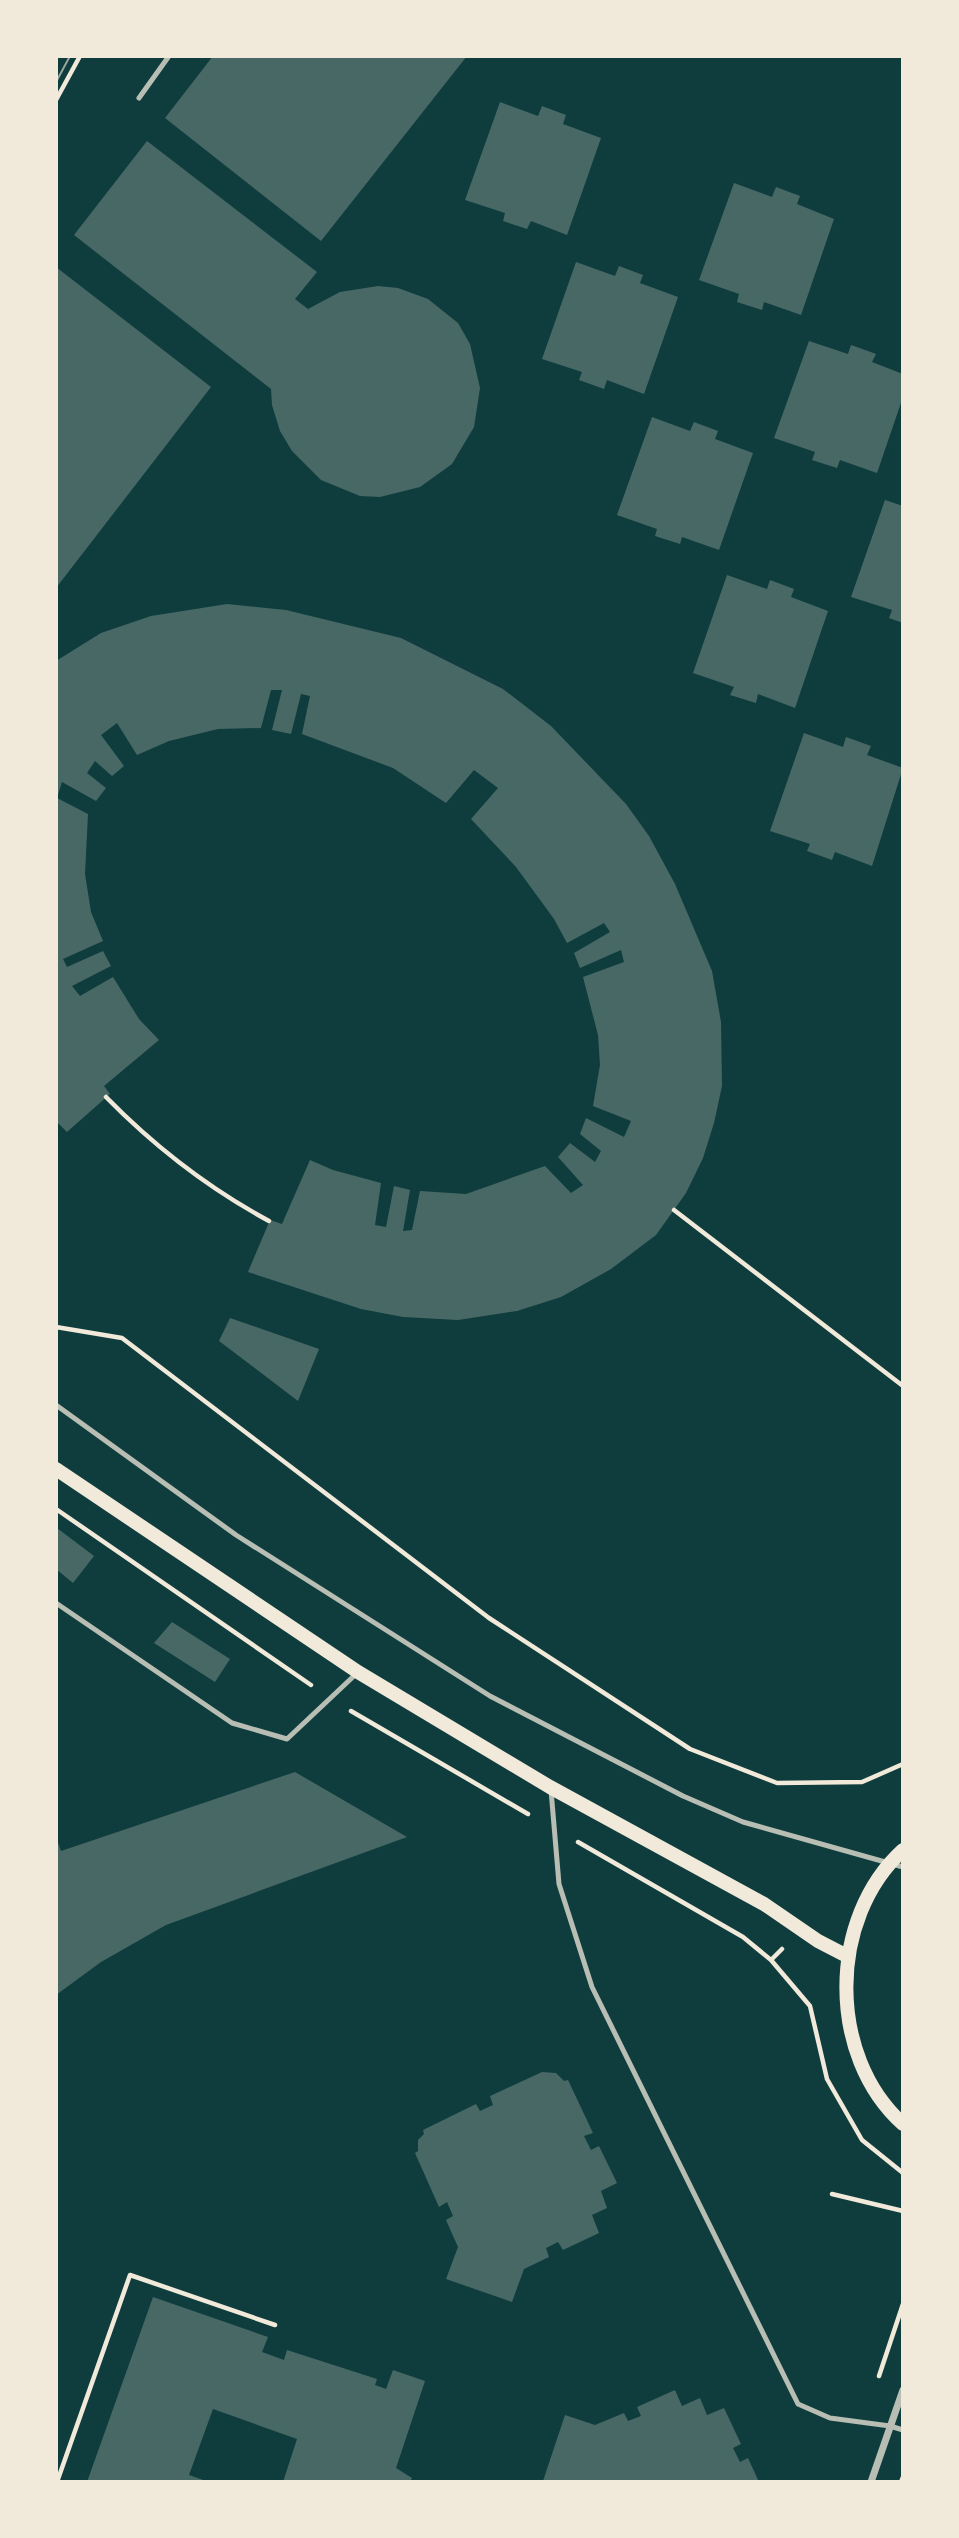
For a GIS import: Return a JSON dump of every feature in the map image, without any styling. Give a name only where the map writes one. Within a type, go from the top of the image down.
[{"type":"main road","points":[[56,1469],[358,1672],[550,1787],[764,1903],[818,1941],[847,1956]]},
{"type":"main road","points":[[903,1850],[897,1864],[873,1886],[854,1929],[847,1956],[849,2024],[864,2070],[889,2112],[903,2124]]},
{"type":"street","points":[[871,2482],[903,2389]]},
{"type":"lane","points":[[139,98],[169,56]]},
{"type":"lane","points":[[56,1405],[236,1535],[490,1696],[683,1796],[743,1822],[897,1864]]},
{"type":"lane","points":[[56,1603],[232,1723],[287,1739],[358,1672]]},
{"type":"lane","points":[[550,1787],[559,1884],[592,1987],[798,2404],[830,2418],[903,2430]]},
{"type":"path","points":[[56,100],[80,56]]},
{"type":"path","points":[[106,1097],[137,1128],[197,1177],[269,1221]]},
{"type":"path","points":[[674,1210],[903,1385]]},
{"type":"path","points":[[56,1327],[122,1338],[489,1618],[690,1749],[777,1783],[862,1782],[903,1764]]},
{"type":"path","points":[[832,2193],[903,2211]]},
{"type":"path","points":[[57,2482],[130,2275],[275,2325]]},
{"type":"building","points":[[213,56],[467,56],[321,241],[165,118]]},
{"type":"building","points":[[500,102],[538,116],[542,106],[566,115],[563,124],[601,138],[567,235],[531,221],[527,229],[503,221],[505,213],[465,200]]},
{"type":"building","points":[[147,141],[317,272],[295,299],[308,309],[340,292],[378,286],[398,288],[428,299],[458,323],[470,344],[480,388],[474,427],[452,464],[420,487],[380,497],[360,496],[321,480],[292,451],[280,431],[272,405],[271,389],[74,235]]},
{"type":"building","points":[[734,183],[772,197],[776,187],[800,196],[797,204],[834,219],[801,315],[764,302],[762,310],[737,302],[739,294],[699,280]]},
{"type":"building","points":[[576,262],[615,276],[619,266],[643,275],[640,283],[678,297],[644,394],[607,380],[604,389],[579,380],[582,372],[542,359]]},
{"type":"building","points":[[56,267],[211,387],[56,588]]},
{"type":"building","points":[[809,341],[848,354],[851,345],[876,354],[872,362],[903,374],[903,397],[877,473],[840,460],[837,468],[812,460],[815,452],[774,438]]},
{"type":"building","points":[[652,417],[690,431],[694,422],[718,431],[715,439],[753,453],[719,550],[682,537],[680,544],[655,536],[657,529],[617,515]]},
{"type":"building","points":[[885,500],[903,506],[903,623],[889,618],[892,610],[851,597]]},
{"type":"building","points":[[727,575],[767,589],[770,580],[794,589],[791,597],[828,611],[795,708],[758,694],[756,703],[730,695],[734,687],[693,673]]},
{"type":"building","points":[[227,604],[286,610],[401,638],[503,689],[551,726],[626,804],[649,836],[675,884],[712,971],[721,1022],[722,1086],[714,1123],[703,1158],[686,1193],[656,1235],[611,1269],[561,1297],[517,1311],[458,1320],[403,1317],[361,1309],[248,1272],[270,1220],[282,1224],[310,1160],[333,1170],[381,1183],[375,1225],[386,1227],[394,1186],[410,1190],[403,1231],[412,1230],[420,1191],[466,1194],[545,1166],[571,1193],[583,1185],[558,1157],[570,1143],[595,1162],[601,1151],[580,1134],[586,1118],[624,1137],[631,1121],[593,1106],[600,1065],[598,1035],[583,977],[624,962],[621,950],[580,968],[574,953],[610,932],[604,923],[567,943],[554,919],[516,867],[471,819],[498,788],[474,770],[446,803],[393,768],[302,734],[310,696],[301,694],[291,734],[272,730],[282,690],[271,690],[261,728],[218,729],[169,741],[137,755],[117,723],[101,735],[124,766],[112,776],[95,761],[87,773],[106,788],[96,801],[62,782],[57,798],[88,814],[85,874],[91,912],[103,941],[63,959],[67,967],[103,951],[111,966],[72,986],[80,996],[113,977],[139,1019],[159,1040],[104,1086],[110,1094],[67,1132],[56,1121],[56,661],[101,633],[151,616]]},
{"type":"building","points":[[804,733],[843,747],[846,737],[871,746],[867,755],[903,768],[872,866],[835,852],[832,860],[807,851],[810,844],[770,831]]},
{"type":"building","points":[[230,1318],[319,1349],[298,1401],[219,1341]]},
{"type":"building","points":[[57,1528],[94,1556],[73,1583],[56,1569]]},
{"type":"building","points":[[172,1622],[230,1659],[215,1682],[154,1643]]},
{"type":"building","points":[[295,1772],[407,1837],[166,1925],[101,1962],[56,1995],[56,1837],[61,1851]]},
{"type":"building","points":[[542,2072],[556,2073],[564,2081],[568,2080],[593,2133],[584,2136],[591,2150],[599,2146],[617,2183],[601,2191],[607,2208],[592,2215],[599,2233],[563,2250],[558,2242],[546,2248],[549,2257],[524,2269],[512,2302],[446,2279],[458,2247],[446,2220],[453,2216],[447,2202],[439,2207],[415,2153],[418,2151],[418,2140],[424,2134],[423,2130],[476,2104],[480,2111],[493,2105],[490,2096]]},
{"type":"building","points":[[153,2297],[268,2337],[262,2352],[284,2360],[287,2350],[377,2379],[375,2385],[386,2389],[393,2370],[425,2381],[396,2468],[412,2478],[410,2482],[283,2482],[297,2439],[213,2409],[189,2475],[209,2482],[87,2482]]},
{"type":"building","points":[[675,2390],[682,2406],[700,2398],[707,2415],[724,2408],[741,2444],[733,2448],[740,2462],[748,2458],[759,2482],[543,2481],[565,2415],[595,2425],[624,2413],[628,2421],[641,2416],[637,2407]]},
{"type":"tram line","points":[[56,82],[70,56]]}]
